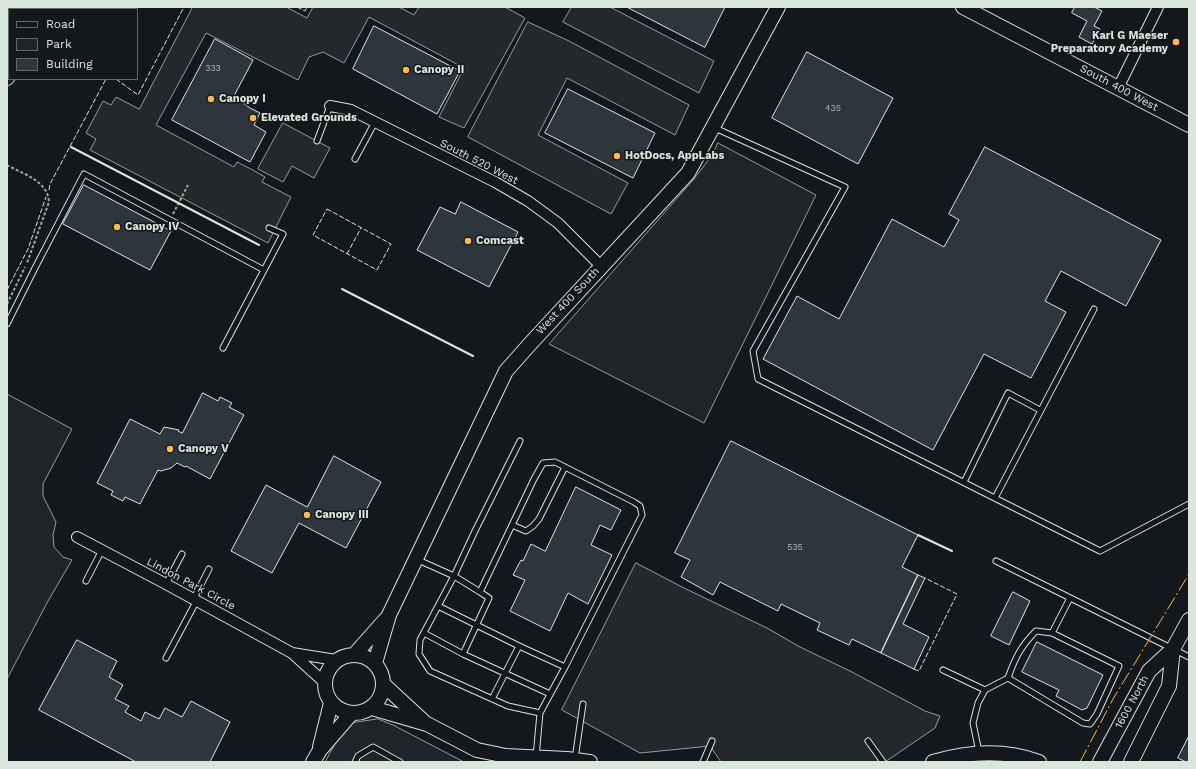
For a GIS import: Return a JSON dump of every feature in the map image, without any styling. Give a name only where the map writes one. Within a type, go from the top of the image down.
[{"type":"street","points":[[38,7],[43,8]]},
{"type":"street","name":"West 400 South","points":[[375,663],[389,615],[506,372],[520,354],[674,190],[688,173],[778,7]]},
{"type":"street","name":"South 400 West","points":[[963,7],[1189,125]]},
{"type":"street","points":[[1118,88],[1158,7]]},
{"type":"street","name":"South 520 West","points":[[330,106],[351,110],[495,182],[528,201],[558,224],[601,266]]},
{"type":"street","name":"Lindon Park Circle","points":[[77,537],[195,599],[292,653]]},
{"type":"street","name":"West 400 South","points":[[355,654],[389,615]]},
{"type":"street","name":"1600 North","points":[[1100,762],[1149,671],[1173,650],[1189,620]]},
{"type":"street","name":"1600 North","points":[[1130,762],[1169,686],[1173,650]]},
{"type":"street","points":[[292,653],[336,660]]},
{"type":"street","points":[[292,653],[325,683]]},
{"type":"street","points":[[355,654],[367,657],[375,663],[382,674],[384,685],[379,700],[372,708],[361,713],[351,714],[339,710],[331,703],[326,694],[325,677],[329,668],[336,660],[344,656],[355,654]]},
{"type":"street","points":[[384,685],[427,724]]},
{"type":"street","points":[[316,756],[331,703]]},
{"type":"street","points":[[372,708],[427,724],[477,750],[490,755],[580,761]]},
{"type":"street","points":[[316,756],[351,714]]},
{"type":"street","points":[[933,762],[950,757],[979,753],[1008,754],[1029,758],[1039,762]]},
{"type":"lane","points":[[317,142],[330,106]]},
{"type":"lane","points":[[355,159],[375,122]]},
{"type":"lane","points":[[713,127],[845,187],[753,351],[758,379],[1100,551],[1189,504]]},
{"type":"lane","points":[[7,324],[84,174],[264,270]]},
{"type":"lane","points":[[223,348],[284,234],[269,228]]},
{"type":"lane","points":[[995,498],[1094,309]]},
{"type":"lane","points":[[964,482],[1008,393],[1040,410]]},
{"type":"lane","points":[[520,441],[454,576],[420,640],[419,654],[430,671],[508,706],[540,713]]},
{"type":"lane","points":[[480,592],[543,463],[555,462],[640,506],[642,516],[540,713],[536,758]]},
{"type":"lane","points":[[512,525],[526,531],[533,526],[565,467]]},
{"type":"lane","points":[[86,581],[102,550]]},
{"type":"lane","points":[[166,584],[182,554]]},
{"type":"lane","points":[[415,559],[454,576],[489,598],[463,654]]},
{"type":"lane","points":[[996,561],[1189,657]]},
{"type":"lane","points":[[166,658],[210,569]]},
{"type":"lane","points":[[1052,633],[1070,598]]},
{"type":"lane","points":[[438,606],[565,667]]},
{"type":"lane","points":[[979,753],[973,723],[978,703],[985,690],[1008,678],[1016,657],[1026,642],[1036,631],[1052,633],[1119,666],[1097,714],[1090,724],[1083,723],[1008,678]]},
{"type":"lane","points":[[424,633],[463,654],[550,694]]},
{"type":"lane","points":[[492,699],[519,646]]},
{"type":"lane","points":[[943,670],[985,690]]},
{"type":"lane","points":[[580,761],[583,704]]},
{"type":"lane","points":[[868,740],[883,762]]},
{"type":"lane","points":[[703,762],[712,741]]},
{"type":"lane","points":[[355,762],[358,756],[373,748],[400,762]]},
{"type":"path","points":[[7,165],[39,182],[48,194],[49,202],[30,258],[7,304]]},
{"type":"path","points":[[170,220],[188,185]]},
{"type":"green space","points":[[718,143],[816,195],[704,423],[549,344],[694,179],[713,154]]},
{"type":"green space","points":[[7,394],[72,429],[43,484],[43,496],[56,522],[53,535],[54,547],[63,557],[72,560],[48,601],[7,679]]},
{"type":"green space","points":[[378,719],[393,725],[464,762],[325,762],[337,740],[352,723]]},
{"type":"shaded area","points":[[193,7],[286,7],[307,18],[313,7],[399,7],[414,15],[419,7],[505,7],[525,18],[464,128],[439,117],[464,68],[369,17],[344,63],[323,52],[309,57],[298,80],[206,33],[156,125],[234,167],[237,162],[251,169],[265,177],[262,182],[291,197],[268,243],[90,150],[96,139],[86,133],[103,101],[111,105],[116,97],[139,109]]},
{"type":"shaded area","points":[[572,7],[610,7],[714,61],[699,93],[563,22]]},
{"type":"shaded area","points":[[528,22],[569,41],[689,105],[675,135],[567,78],[538,135],[628,183],[611,214],[468,137]]},
{"type":"shaded area","points":[[283,123],[330,148],[314,178],[292,166],[283,182],[258,169]]},
{"type":"shaded area","points":[[636,563],[767,628],[800,647],[852,672],[925,711],[940,716],[935,728],[885,762],[721,762],[710,746],[640,753],[562,710]]},
{"type":"building","points":[[627,7],[725,7],[705,47]]},
{"type":"building","points":[[1075,7],[1094,7],[1102,11],[1094,26],[1100,29],[1092,44],[1079,37],[1087,21],[1072,13]]},
{"type":"building","name":"Canopy II","points":[[374,26],[460,71],[437,114],[353,69]]},
{"type":"building","name":"Canopy I","points":[[215,39],[253,60],[234,96],[250,108],[260,113],[254,125],[266,132],[250,162],[172,120]]},
{"type":"building","points":[[807,52],[893,98],[858,164],[772,118]]},
{"type":"building","name":"HotDocs, AppLabs","points":[[568,89],[655,133],[633,178],[545,133]]},
{"type":"building","points":[[985,147],[1161,240],[1126,306],[1061,271],[1045,301],[1066,312],[1031,378],[984,354],[933,450],[763,359],[797,296],[839,319],[892,219],[944,247],[959,220],[949,214]]},
{"type":"building","name":"Canopy IV","points":[[84,185],[171,231],[150,270],[63,224]]},
{"type":"building","name":"Comcast","points":[[461,202],[518,232],[489,287],[417,250],[440,207],[455,214]]},
{"type":"building","name":"Canopy V","points":[[203,393],[218,401],[220,397],[232,403],[229,407],[244,415],[210,479],[186,466],[185,467],[177,463],[171,468],[161,471],[158,470],[140,504],[125,497],[123,501],[111,495],[113,491],[97,483],[130,419],[160,434],[164,427],[179,430],[178,431],[182,433]]},
{"type":"building","points":[[731,441],[918,535],[902,567],[918,575],[881,653],[852,639],[849,645],[817,630],[820,623],[781,604],[778,611],[720,582],[713,595],[681,577],[690,560],[675,553]]},
{"type":"building","name":"Canopy III","points":[[334,456],[381,482],[346,548],[299,523],[272,573],[231,551],[266,485],[307,507]]},
{"type":"building","points":[[576,487],[621,510],[611,530],[600,525],[591,545],[612,555],[588,604],[568,593],[550,631],[510,611],[525,580],[513,575],[521,560],[523,561],[531,544],[545,551]]},
{"type":"building","points":[[918,575],[925,578],[903,624],[929,637],[914,669],[881,653]]},
{"type":"building","points":[[1013,592],[1030,601],[1009,645],[991,636]]},
{"type":"building","points":[[77,640],[117,661],[109,677],[123,685],[115,699],[129,706],[125,712],[141,721],[145,712],[159,719],[165,708],[182,717],[191,701],[230,722],[210,762],[136,762],[39,710]]},
{"type":"building","points":[[1037,642],[1103,675],[1087,708],[1082,710],[1056,696],[1059,690],[1022,672]]},
{"type":"building","points":[[1189,736],[1189,762],[1186,762],[1178,758]]},
{"type":"fence","points":[[117,80],[138,95],[184,7]]},
{"type":"fence","points":[[297,7],[305,11],[307,7]]},
{"type":"fence","points":[[49,190],[50,184],[105,80]]},
{"type":"fence","points":[[7,290],[28,249],[46,197]]},
{"type":"fence","points":[[327,209],[391,244],[377,270],[313,235],[327,209]]},
{"type":"fence","points":[[347,254],[361,228]]},
{"type":"fence","points":[[914,669],[919,671],[957,594],[925,578]]},
{"type":"wall","points":[[71,147],[259,245]]},
{"type":"wall","points":[[342,289],[473,356]]},
{"type":"wall","points":[[918,535],[952,551]]},
{"type":"power","points":[[1080,762],[1113,699],[1189,574]]},
{"type":"place","name":"Karl G Maeser Preparatory Academy","points":[[1176,42]]},
{"type":"place","name":"Canopy II","points":[[406,70]]},
{"type":"place","name":"Canopy I","points":[[211,99]]},
{"type":"place","name":"Elevated Grounds","points":[[253,118]]},
{"type":"place","name":"HotDocs, AppLabs","points":[[617,156]]},
{"type":"place","name":"Canopy IV","points":[[117,227]]},
{"type":"place","name":"Comcast","points":[[468,241]]},
{"type":"place","name":"Canopy V","points":[[170,449]]},
{"type":"place","name":"Canopy III","points":[[307,515]]}]
